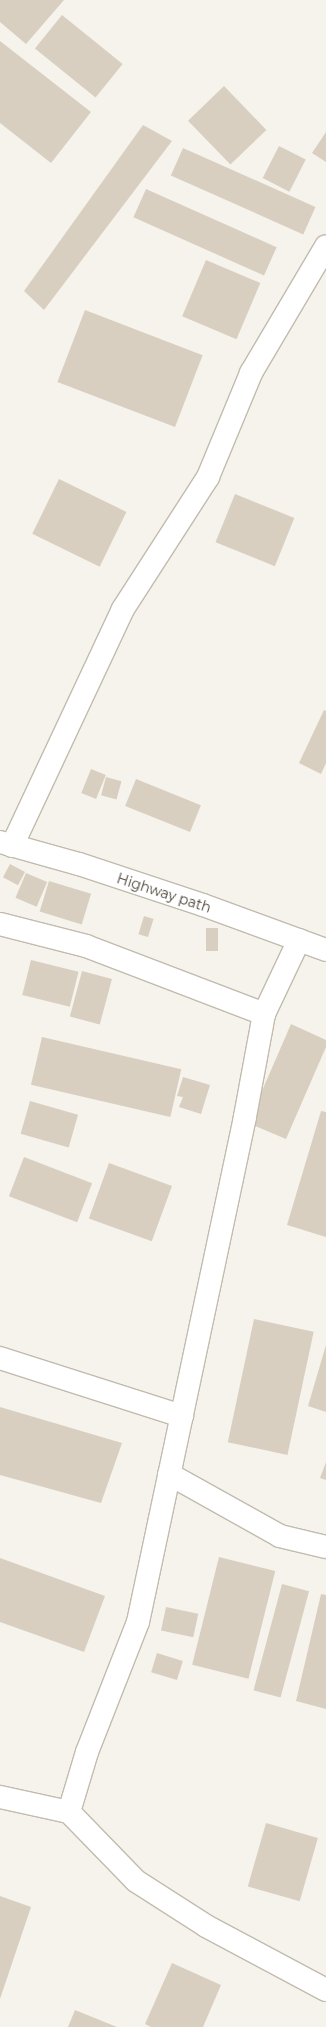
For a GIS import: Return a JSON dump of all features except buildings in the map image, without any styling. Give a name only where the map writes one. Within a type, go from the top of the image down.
[{"type":"street","points":[[6,844],[123,609],[208,477],[251,373],[326,246]]},
{"type":"street","name":"Highway path","points":[[6,844],[79,864],[203,905],[326,950]]},
{"type":"street","points":[[0,924],[86,946],[264,1014]]},
{"type":"street","points":[[69,1812],[87,1752],[138,1622],[245,1117],[264,1014],[299,940]]},
{"type":"street","points":[[0,1358],[182,1416]]},
{"type":"street","points":[[169,1474],[280,1536],[326,1547]]},
{"type":"street","points":[[0,1798],[69,1812],[136,1881],[206,1926],[326,1990]]}]
